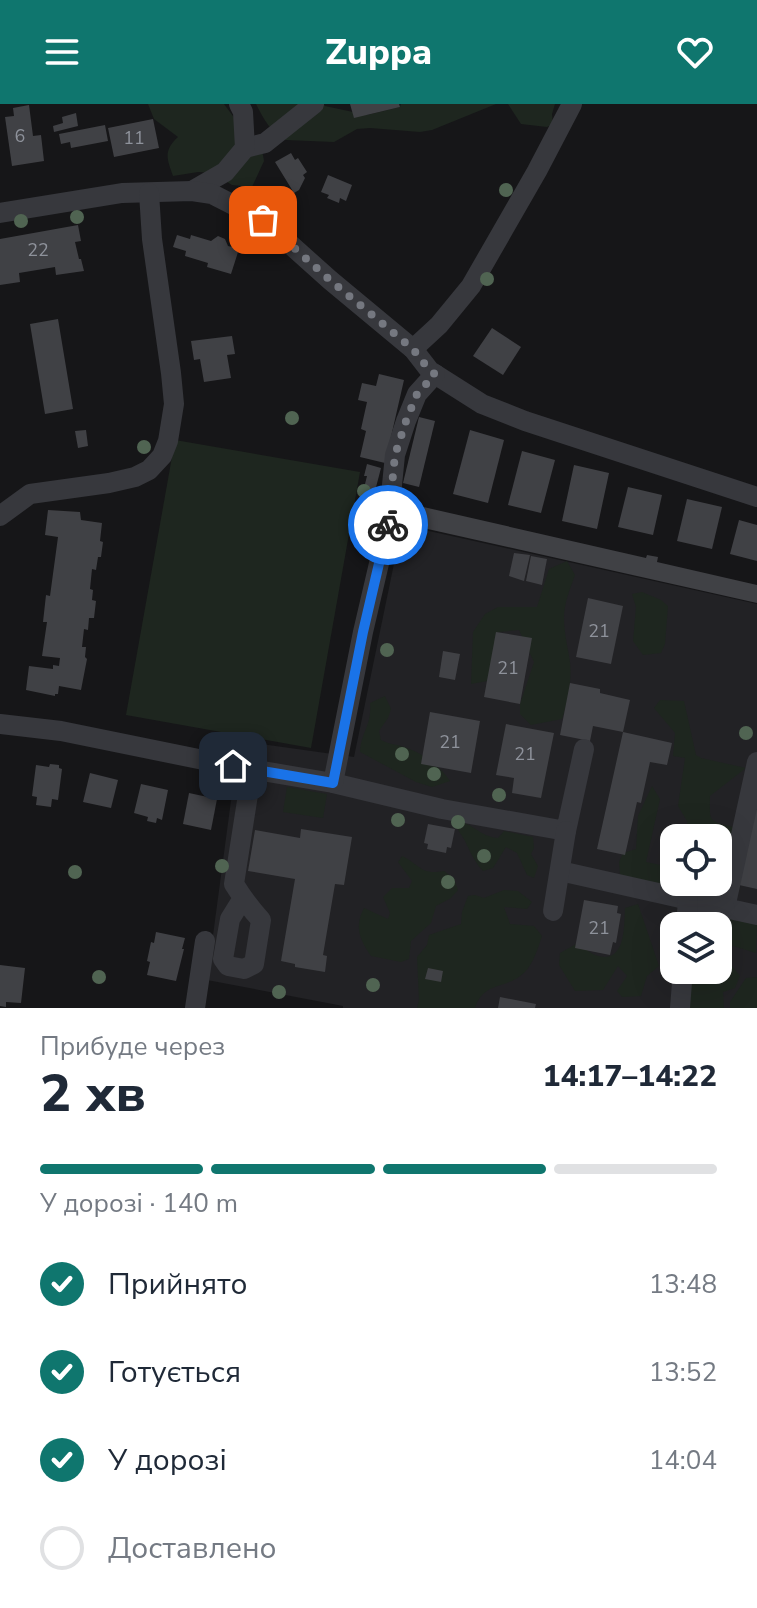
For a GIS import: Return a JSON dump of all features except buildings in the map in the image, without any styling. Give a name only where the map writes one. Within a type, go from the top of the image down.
[{"type":"street","points":[[239,104],[243,112],[245,148]]},
{"type":"street","points":[[192,191],[225,172],[245,148],[265,143],[314,104]]},
{"type":"street","points":[[413,349],[439,325],[471,286],[572,104]]},
{"type":"street","points":[[0,213],[122,193],[192,191],[212,194],[263,220],[413,349],[430,371],[482,404],[757,497]]},
{"type":"street","points":[[0,516],[30,494],[135,477],[149,470],[162,456],[168,441],[174,404],[152,239],[149,193]]},
{"type":"street","points":[[333,783],[388,525],[395,455],[417,394],[435,374]]},
{"type":"street","points":[[0,724],[61,731],[333,783],[442,809],[566,831]]},
{"type":"street","points":[[553,911],[584,749]]},
{"type":"street","points":[[725,908],[757,762]]},
{"type":"street","points":[[243,898],[234,884],[252,769]]},
{"type":"street","points":[[560,871],[757,915]]},
{"type":"street","points":[[687,912],[688,900]]},
{"type":"street","points":[[195,1008],[205,941]]},
{"type":"street","points":[[680,1008],[682,984]]},
{"type":"shaded area","points":[[148,104],[224,104],[250,139],[262,149],[264,161],[252,187],[232,185],[213,173],[173,176],[168,155],[178,137],[154,119]]},
{"type":"shaded area","points":[[256,104],[323,104],[367,115],[400,107],[401,104],[496,104],[432,130],[357,129],[334,142],[286,140],[272,129]]},
{"type":"shaded area","points":[[508,104],[555,104],[553,124],[547,127],[521,124]]},
{"type":"shaded area","points":[[175,440],[360,472],[311,748],[126,715]]},
{"type":"shaded area","points":[[402,525],[757,604],[757,1008],[343,1008],[207,980],[239,741],[354,757]]},
{"type":"shaded area","points":[[567,561],[575,575],[564,612],[570,669],[568,698],[562,719],[531,725],[520,714],[520,704],[534,662],[519,630],[499,632],[487,681],[471,684],[473,632],[485,614],[498,607],[537,607],[549,569]]},
{"type":"shaded area","points":[[642,592],[668,606],[665,644],[661,653],[643,655],[633,641],[636,607],[632,594]]},
{"type":"shaded area","points":[[385,696],[391,709],[379,731],[381,740],[420,754],[437,766],[450,781],[432,787],[416,782],[360,752],[370,703]]},
{"type":"shaded area","points":[[660,700],[684,701],[696,755],[746,768],[710,796],[712,819],[722,824],[687,824],[678,806],[685,758],[673,756],[675,733],[654,708]]},
{"type":"shaded area","points":[[652,786],[660,799],[646,862],[660,865],[660,884],[620,874],[619,862],[623,853],[636,849],[638,816]]},
{"type":"shaded area","points":[[287,787],[327,794],[323,818],[283,812]]},
{"type":"shaded area","points":[[453,820],[492,837],[498,838],[504,831],[533,837],[531,854],[538,866],[534,878],[527,875],[517,853],[506,847],[493,868],[483,871]]},
{"type":"shaded area","points":[[402,856],[425,871],[444,871],[454,878],[458,890],[436,906],[431,923],[411,941],[409,959],[401,962],[371,956],[361,939],[359,927],[364,908],[388,919],[390,913],[383,897],[392,888],[409,888],[412,881],[398,862]]},
{"type":"shaded area","points":[[504,890],[518,891],[532,902],[527,909],[504,907],[510,924],[534,926],[542,936],[528,968],[518,978],[484,993],[475,1008],[417,1008],[417,957],[427,945],[429,935],[461,924],[468,896],[484,898]]},
{"type":"shaded area","points":[[638,904],[659,966],[647,976],[641,996],[622,997],[617,991],[627,976],[618,966],[603,990],[575,991],[559,965],[560,953],[578,943],[595,955],[613,955],[621,943],[625,908]]},
{"type":"shaded area","points":[[732,919],[757,925],[756,953],[733,946]]},
{"type":"shaded area","points":[[732,966],[740,976],[735,988],[723,992],[724,1008],[691,1008],[688,1005],[687,984],[732,984]]},
{"type":"shaded area","points":[[757,977],[757,1008],[730,1008],[730,1002],[746,978]]},
{"type":"way so far","points":[[263,220],[413,349],[435,374],[417,394],[395,455],[388,525]]},
{"type":"route","points":[[233,766],[333,783],[388,525]]}]
